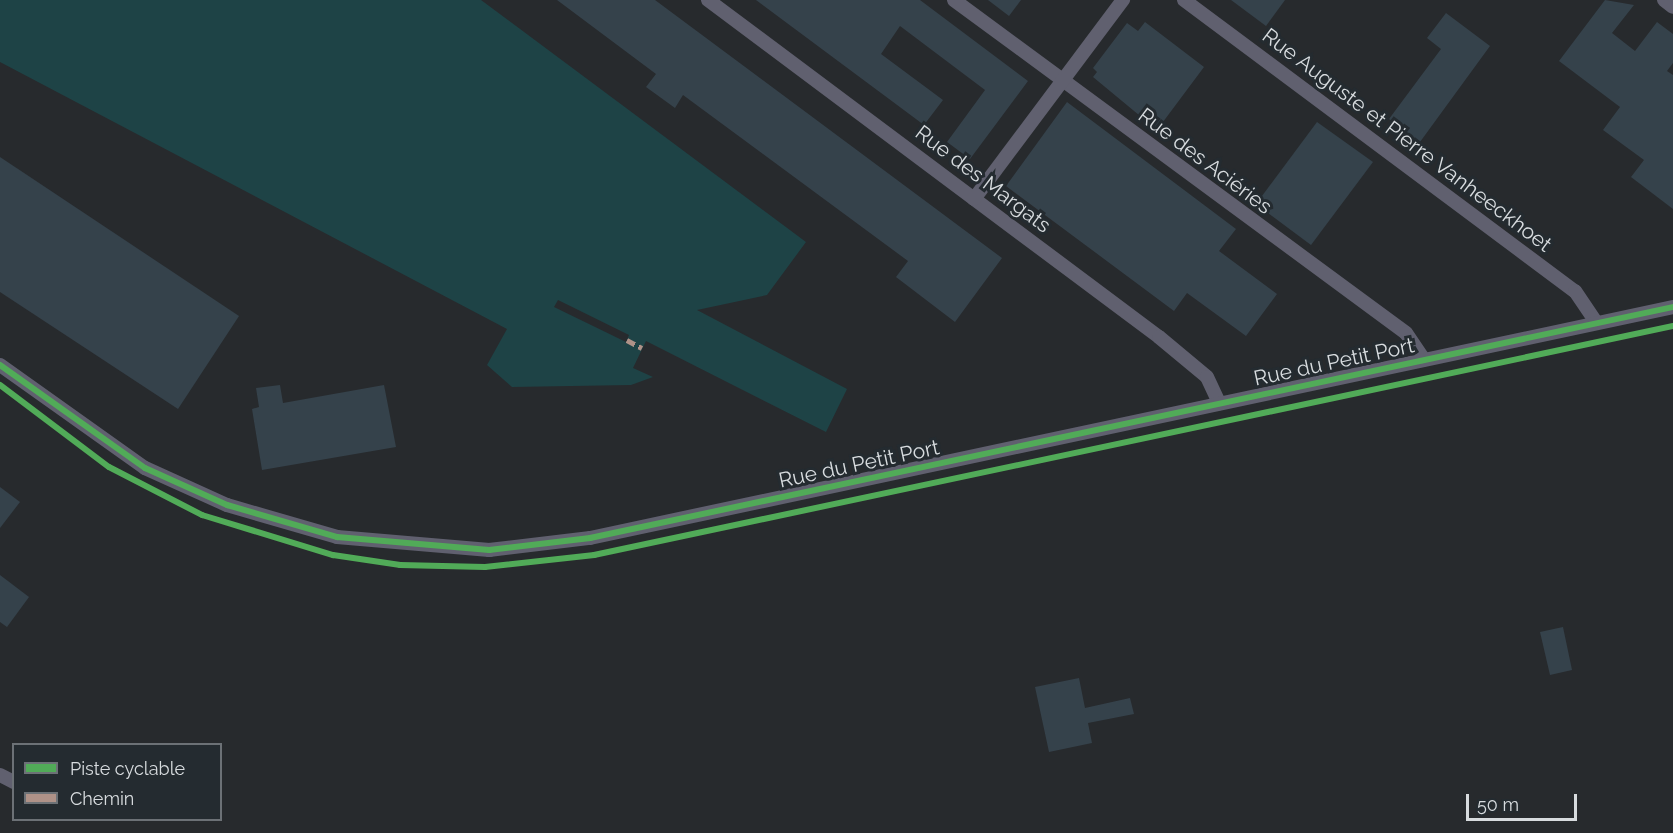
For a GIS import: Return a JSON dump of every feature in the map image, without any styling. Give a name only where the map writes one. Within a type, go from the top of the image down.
[{"type":"street","name":"Rue des Margats","points":[[708,0],[1192,363],[1211,382],[1219,403]]},
{"type":"street","name":"Rue des Aciéries","points":[[954,0],[1406,333],[1424,360]]},
{"type":"street","points":[[974,199],[1123,0]]},
{"type":"street","name":"Rue Auguste et Pierre Vanheeckhoet","points":[[1184,0],[1575,291],[1596,322]]},
{"type":"street","points":[[1664,0],[1673,7]]},
{"type":"street","name":"Rue du Petit Port","points":[[0,365],[70,418],[166,479],[291,526],[385,544],[489,550],[612,533],[1673,307]]},
{"type":"water","points":[[0,0],[481,0],[806,242],[767,295],[697,310],[847,389],[826,432],[646,341],[633,368],[653,377],[631,385],[512,387],[487,365],[507,329],[0,62]]},
{"type":"pier","points":[[558,300],[629,335],[626,342],[554,307]]},
{"type":"building","points":[[557,0],[655,0],[1002,258],[955,322],[896,277],[908,261],[683,95],[675,108],[646,87],[656,74]]},
{"type":"building","points":[[756,0],[920,0],[1028,81],[970,159],[947,142],[985,90],[900,26],[881,54],[943,100],[924,125]]},
{"type":"building","points":[[988,0],[1021,0],[1009,16]]},
{"type":"building","points":[[1231,0],[1285,0],[1266,26]]},
{"type":"building","points":[[1605,0],[1634,5],[1612,33],[1635,51],[1657,22],[1673,34],[1673,63],[1667,71],[1673,75],[1673,209],[1631,177],[1644,160],[1603,130],[1620,107],[1559,61]]},
{"type":"building","points":[[1446,13],[1490,46],[1420,142],[1389,119],[1441,49],[1427,38]]},
{"type":"building","points":[[1145,22],[1204,67],[1157,130],[1093,77],[1097,72],[1093,68],[1127,23],[1138,31]]},
{"type":"building","points":[[1067,102],[1236,229],[1219,251],[1277,294],[1246,336],[1187,293],[1174,311],[1006,186]]},
{"type":"building","points":[[1317,122],[1373,162],[1311,245],[1256,204]]},
{"type":"building","points":[[0,157],[239,316],[178,409],[0,292]]},
{"type":"building","points":[[280,385],[283,403],[384,385],[396,447],[262,470],[252,409],[259,407],[256,388]]},
{"type":"building","points":[[0,487],[20,502],[0,528]]},
{"type":"building","points":[[0,575],[29,597],[7,627],[0,622]]},
{"type":"building","points":[[1563,627],[1572,670],[1550,675],[1540,632]]},
{"type":"building","points":[[1079,678],[1085,708],[1130,698],[1134,714],[1088,723],[1092,743],[1049,752],[1035,687]]},
{"type":"marked path","points":[[627,340],[642,348]]},
{"type":"cycle path","points":[[0,365],[145,468],[227,505],[337,537],[489,550],[590,538],[1673,307]]},
{"type":"cycle path","points":[[0,385],[109,467],[202,515],[333,555],[400,565],[485,567],[594,555],[1673,326]]}]
